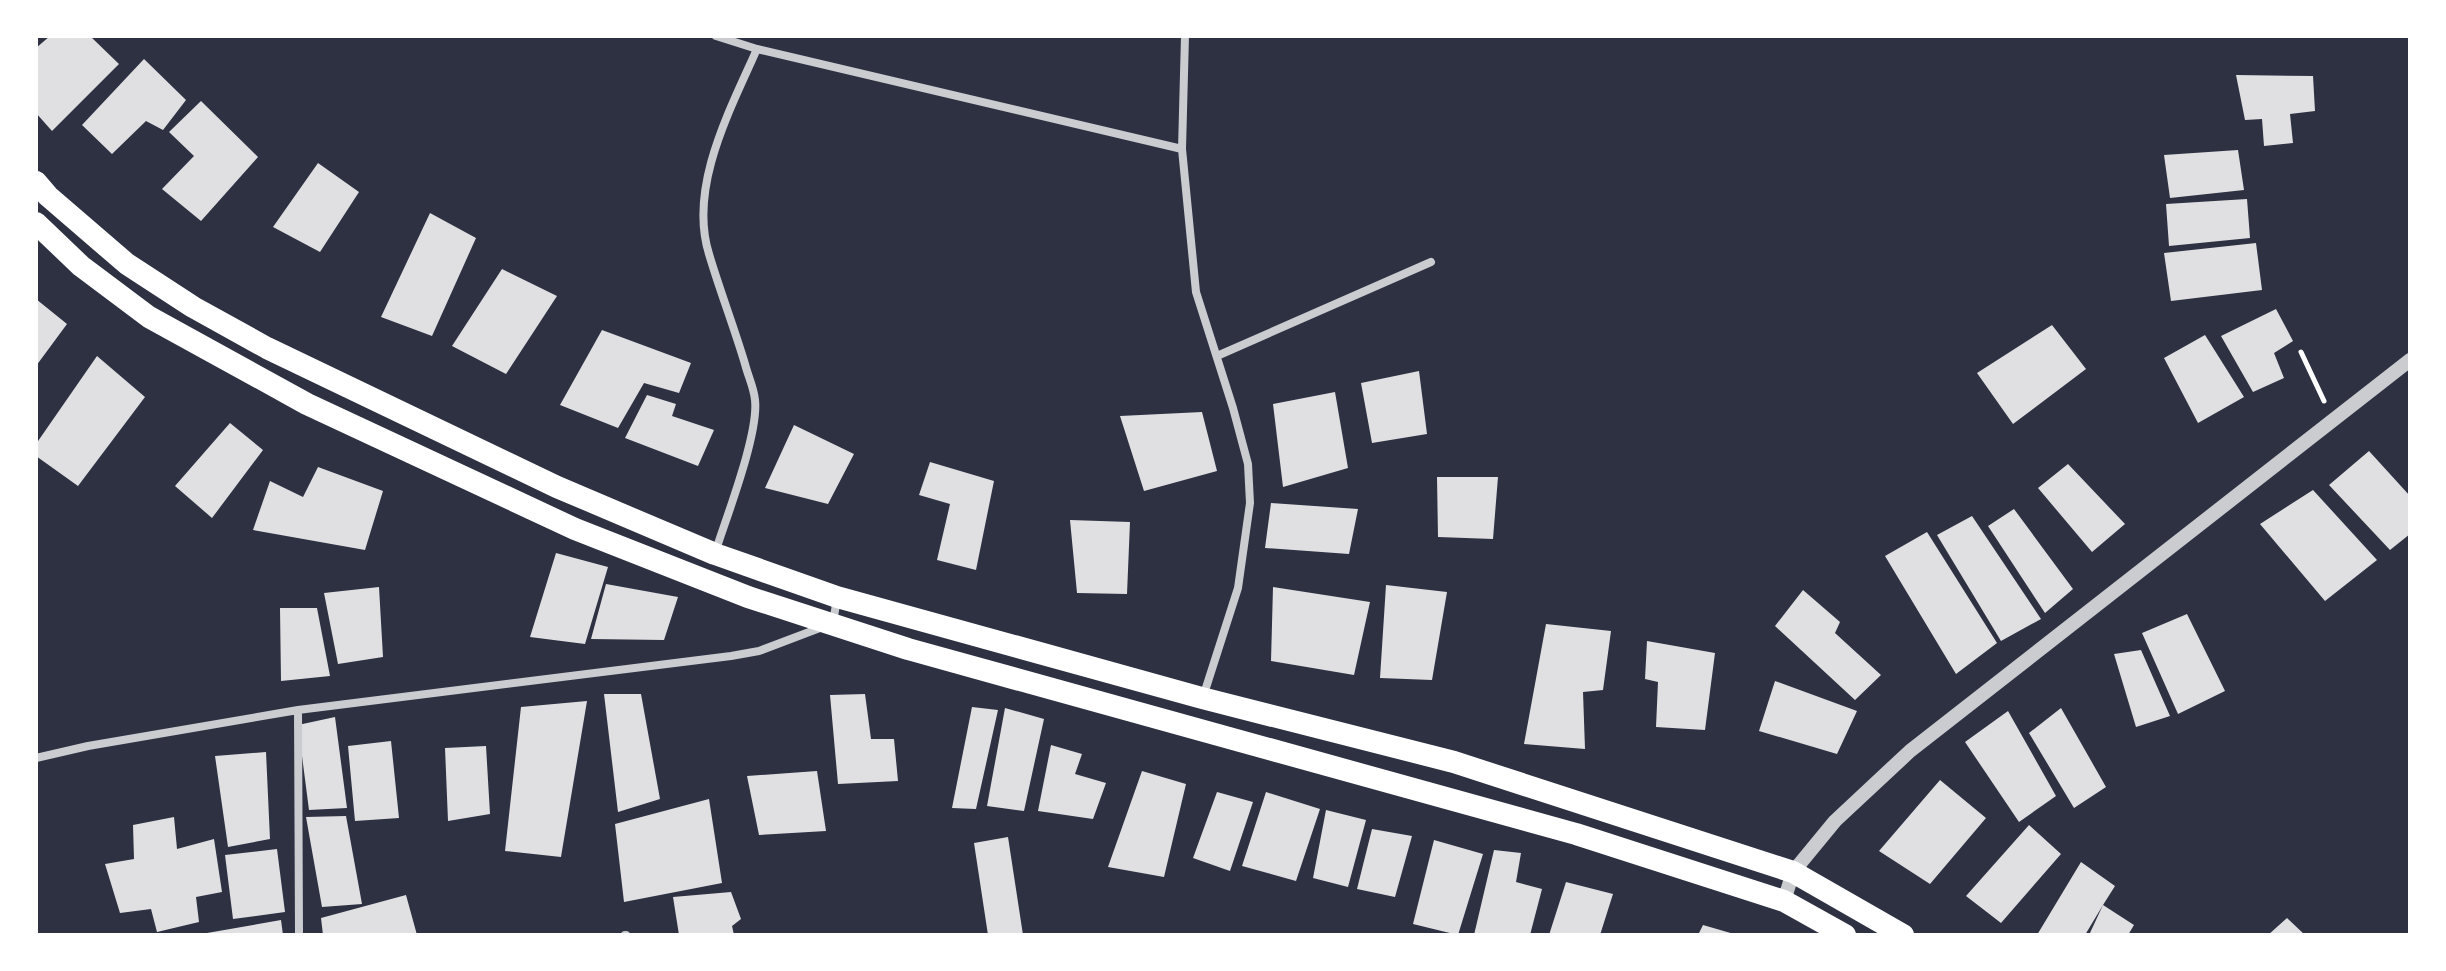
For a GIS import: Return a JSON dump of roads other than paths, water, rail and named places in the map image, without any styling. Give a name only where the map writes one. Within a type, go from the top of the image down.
[{"type":"highway","points":[[36,182],[127,264],[218,321],[281,355],[557,487],[715,554],[837,597],[1202,698],[1454,762],[1793,872],[1903,935]]},
{"type":"highway","points":[[36,223],[81,266],[149,317],[307,404],[575,529],[748,597],[908,649],[1576,834],[1784,901],[1845,935]]},
{"type":"street","points":[[716,36],[757,49],[1182,149]]},
{"type":"street","points":[[1185,36],[1182,149],[1196,292],[1248,464],[1250,503],[1238,588],[1202,698]]},
{"type":"street","points":[[715,554],[750,438],[756,401],[731,314],[708,251],[702,213],[707,176],[732,105],[757,49]]},
{"type":"street","points":[[1217,356],[1431,262]]},
{"type":"street","points":[[1784,901],[1793,872],[1835,821],[1910,751],[2410,360]]},
{"type":"street","points":[[36,758],[88,746],[298,710],[759,651],[833,623],[837,597]]},
{"type":"street","points":[[298,710],[299,935]]}]
